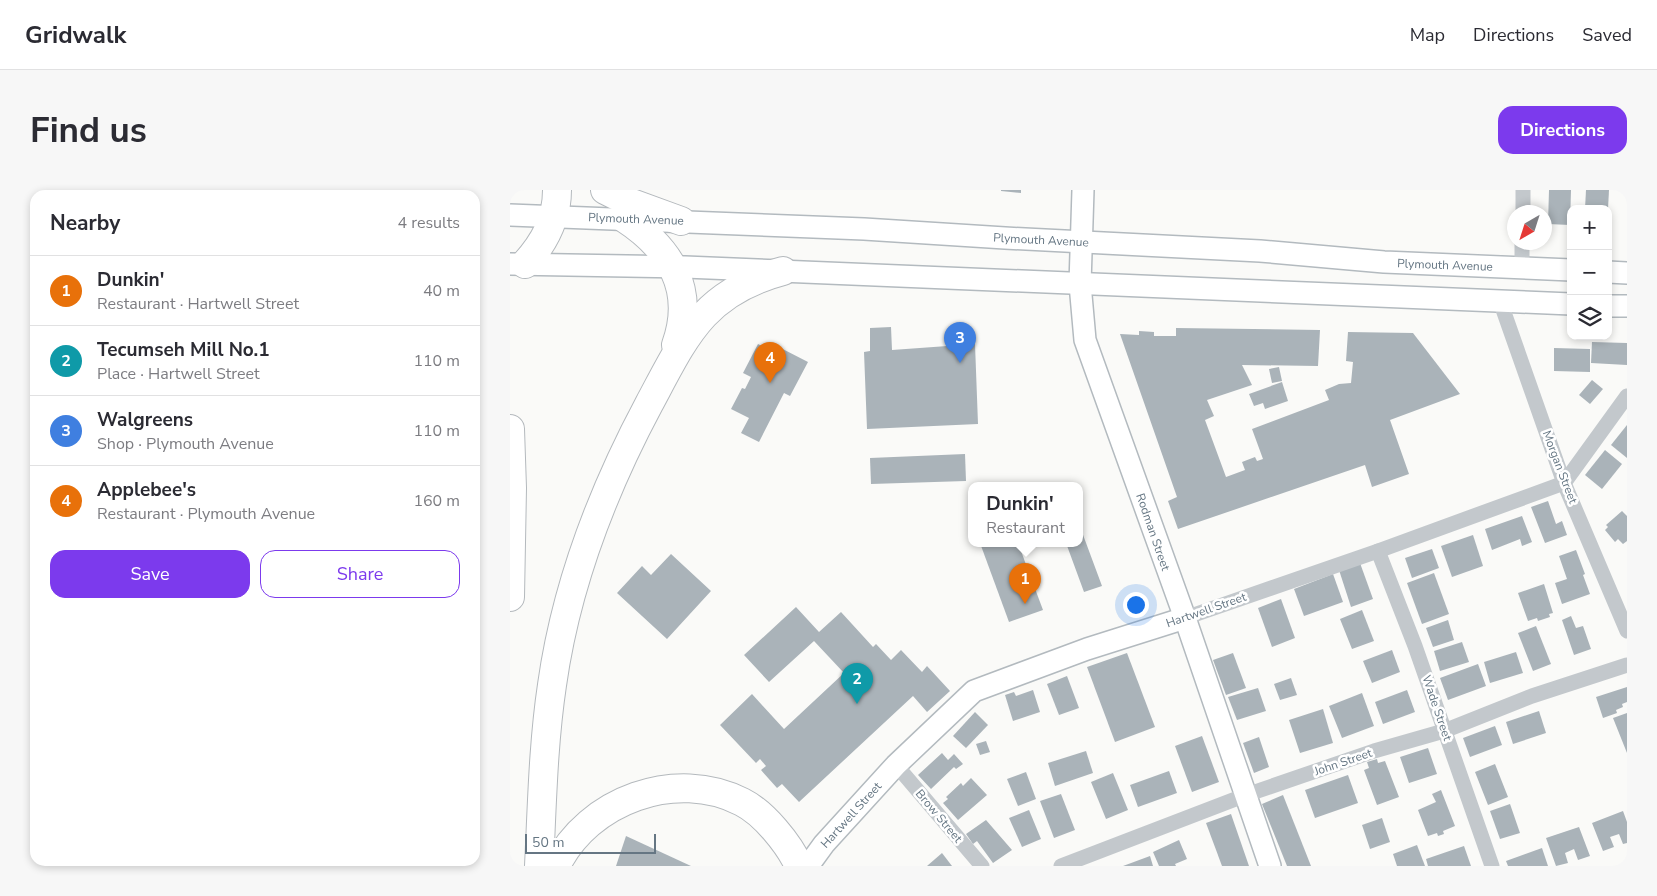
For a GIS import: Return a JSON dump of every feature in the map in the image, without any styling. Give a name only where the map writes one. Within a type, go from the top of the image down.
[{"type":"highway","points":[[605,190],[629,202],[680,221]]},
{"type":"highway","points":[[517,264],[541,243],[556,203]]},
{"type":"highway","points":[[624,218],[658,245],[673,266],[682,290],[683,315],[678,341],[666,374]]},
{"type":"highway","points":[[539,866],[548,714],[558,652],[581,559],[603,500],[629,442],[690,332],[710,309],[726,297],[746,285],[783,271]]},
{"type":"highway","points":[[510,429],[512,497],[510,597]]},
{"type":"highway","points":[[556,866],[576,836],[593,820],[608,810],[624,801],[650,792],[680,789],[712,792],[744,802],[783,840],[799,866]]},
{"type":"main road","name":"Rodman Street","points":[[1083,190],[1080,284],[1085,340],[1185,618],[1270,866]]},
{"type":"main road","name":"Plymouth Avenue","points":[[510,215],[556,203],[624,218],[1260,251],[1384,262],[1567,270]]},
{"type":"main road","points":[[517,264],[673,266],[1567,304]]},
{"type":"main road","points":[[1612,272],[1627,273]]},
{"type":"main road","points":[[1612,306],[1627,306]]},
{"type":"main road","name":"Hartwell Street","points":[[808,866],[824,844],[896,765],[974,691],[1087,649],[1185,618]]},
{"type":"street","points":[[1523,190],[1523,205]]},
{"type":"street","points":[[1522,250],[1522,268]]},
{"type":"street","name":"Morgan Street","points":[[1500,301],[1564,482],[1627,631]]},
{"type":"street","points":[[1564,482],[1627,396]]},
{"type":"street","name":"Hartwell Street","points":[[1185,618],[1378,551],[1564,482]]},
{"type":"street","name":"Wade Street","points":[[1378,551],[1415,646],[1492,866]]},
{"type":"street","name":"John Street","points":[[1061,866],[1246,796],[1374,751],[1444,731],[1532,696],[1627,665]]},
{"type":"street","name":"Brow Street","points":[[896,765],[982,866]]},
{"type":"building","points":[[1021,190],[1021,193],[1001,191]]},
{"type":"building","points":[[1549,190],[1571,190],[1571,205],[1567,205],[1567,225],[1552,224],[1552,205],[1549,205]]},
{"type":"building","points":[[1586,190],[1609,190],[1608,205],[1585,205]]},
{"type":"building","points":[[891,327],[892,350],[975,344],[978,424],[867,429],[864,352],[870,351],[870,328]]},
{"type":"building","points":[[1176,328],[1320,330],[1318,366],[1242,365],[1252,385],[1207,400],[1214,416],[1205,420],[1226,477],[1245,470],[1242,462],[1255,457],[1257,461],[1263,459],[1252,429],[1329,400],[1325,390],[1339,384],[1351,383],[1353,362],[1346,361],[1348,332],[1413,333],[1460,394],[1390,420],[1409,474],[1372,487],[1365,465],[1178,529],[1168,501],[1177,497],[1120,334],[1139,335],[1139,331],[1154,332],[1154,336],[1176,336]]},
{"type":"building","points":[[769,342],[808,362],[790,396],[784,393],[759,442],[741,433],[749,418],[731,409],[742,388],[745,389],[751,377],[743,373],[758,344],[766,348]]},
{"type":"building","points":[[1592,342],[1627,343],[1627,365],[1591,363]]},
{"type":"building","points":[[1554,348],[1590,349],[1590,372],[1554,371]]},
{"type":"building","points":[[1279,367],[1282,381],[1272,383],[1269,369]]},
{"type":"building","points":[[1592,380],[1603,389],[1590,404],[1579,395]]},
{"type":"building","points":[[1282,382],[1288,401],[1265,409],[1263,403],[1254,406],[1249,394]]},
{"type":"building","points":[[1627,425],[1627,458],[1611,445]]},
{"type":"building","points":[[1605,450],[1622,464],[1602,489],[1585,475]]},
{"type":"building","points":[[965,454],[966,481],[871,484],[870,458]]},
{"type":"building","points":[[1548,501],[1556,524],[1562,521],[1567,535],[1545,543],[1531,507]]},
{"type":"building","points":[[1622,511],[1627,516],[1627,541],[1623,544],[1618,539],[1615,542],[1605,530],[1608,527],[1606,525]]},
{"type":"building","points":[[1522,516],[1532,542],[1522,546],[1520,539],[1492,550],[1485,529]]},
{"type":"building","points":[[1083,535],[1102,586],[1084,592],[1067,547],[1083,547]]},
{"type":"building","points":[[1473,535],[1483,566],[1452,577],[1441,546]]},
{"type":"building","points":[[981,547],[1019,547],[1043,610],[1009,622]]},
{"type":"building","points":[[1432,549],[1439,568],[1412,578],[1405,558]]},
{"type":"building","points":[[1576,550],[1590,594],[1562,604],[1555,583],[1567,579],[1559,556]]},
{"type":"building","points":[[671,554],[711,591],[667,639],[617,593],[642,566],[651,575]]},
{"type":"building","points":[[1360,563],[1373,599],[1351,607],[1339,570]]},
{"type":"building","points":[[1434,573],[1449,614],[1422,624],[1407,583]]},
{"type":"building","points":[[1333,574],[1343,602],[1304,616],[1294,589]]},
{"type":"building","points":[[1544,584],[1553,613],[1549,614],[1550,617],[1538,621],[1537,618],[1528,621],[1518,593]]},
{"type":"building","points":[[1281,599],[1295,638],[1272,647],[1258,608]]},
{"type":"building","points":[[796,607],[819,632],[841,612],[873,647],[876,644],[891,660],[901,650],[922,672],[927,666],[950,691],[927,712],[913,696],[799,802],[782,784],[777,788],[761,770],[766,766],[760,759],[756,763],[720,725],[752,694],[784,729],[844,673],[814,641],[769,682],[744,655]]},
{"type":"building","points":[[1362,610],[1374,641],[1352,649],[1340,619]]},
{"type":"building","points":[[1571,616],[1576,628],[1583,626],[1591,649],[1574,655],[1562,620]]},
{"type":"building","points":[[1448,620],[1454,640],[1433,647],[1426,628]]},
{"type":"building","points":[[1536,626],[1551,664],[1533,671],[1518,633]]},
{"type":"building","points":[[1462,642],[1469,662],[1440,671],[1434,651]]},
{"type":"building","points":[[1392,650],[1400,672],[1372,683],[1363,661]]},
{"type":"building","points":[[1516,652],[1523,673],[1490,683],[1484,662]]},
{"type":"building","points":[[1127,653],[1155,727],[1115,742],[1087,667]]},
{"type":"building","points":[[1233,653],[1246,688],[1226,695],[1213,660]]},
{"type":"building","points":[[1478,664],[1486,686],[1448,700],[1440,678]]},
{"type":"building","points":[[1067,676],[1079,708],[1059,715],[1047,684]]},
{"type":"building","points":[[1291,678],[1297,695],[1280,700],[1274,684]]},
{"type":"building","points":[[1627,687],[1627,702],[1622,704],[1623,707],[1616,710],[1617,713],[1603,718],[1596,697]]},
{"type":"building","points":[[1258,688],[1266,711],[1237,720],[1228,697]]},
{"type":"building","points":[[1033,690],[1040,712],[1013,721],[1005,695],[1014,692],[1016,696]]},
{"type":"building","points":[[1407,690],[1415,712],[1383,724],[1375,702]]},
{"type":"building","points":[[1362,693],[1374,726],[1342,738],[1329,706]]},
{"type":"building","points":[[1323,709],[1333,743],[1300,753],[1289,720]]},
{"type":"building","points":[[1539,711],[1546,733],[1513,744],[1506,722]]},
{"type":"building","points":[[975,712],[988,725],[966,748],[953,736]]},
{"type":"building","points":[[1627,713],[1627,753],[1613,718]]},
{"type":"building","points":[[1495,726],[1502,745],[1470,757],[1463,738]]},
{"type":"building","points":[[1202,736],[1219,782],[1192,792],[1175,746]]},
{"type":"building","points":[[1259,737],[1269,767],[1254,773],[1243,743]]},
{"type":"building","points":[[986,741],[990,752],[980,755],[976,744]]},
{"type":"building","points":[[1428,748],[1437,774],[1409,783],[1400,757]]},
{"type":"building","points":[[1086,751],[1093,773],[1055,786],[1048,763]]},
{"type":"building","points":[[942,753],[948,760],[954,754],[963,764],[956,769],[954,767],[931,789],[918,775]]},
{"type":"building","points":[[1377,759],[1378,763],[1385,761],[1399,797],[1377,805],[1364,770],[1369,768],[1367,762]]},
{"type":"building","points":[[1495,764],[1508,797],[1488,805],[1475,772]]},
{"type":"building","points":[[1169,771],[1177,793],[1138,807],[1130,785]]},
{"type":"building","points":[[1026,772],[1036,799],[1018,806],[1007,779]]},
{"type":"building","points":[[1113,773],[1128,810],[1106,819],[1091,782]]},
{"type":"building","points":[[1348,775],[1358,803],[1315,818],[1305,790]]},
{"type":"building","points":[[971,778],[987,795],[958,820],[943,803],[948,799],[946,797],[961,783],[963,786]]},
{"type":"building","points":[[1441,790],[1455,826],[1443,831],[1444,834],[1438,836],[1437,833],[1428,836],[1418,810],[1436,802],[1432,794]]},
{"type":"building","points":[[1061,794],[1075,830],[1054,838],[1040,801]]},
{"type":"building","points":[[1283,795],[1311,866],[1287,866],[1262,804]]},
{"type":"building","points":[[1510,804],[1520,833],[1500,839],[1490,811]]},
{"type":"building","points":[[1029,810],[1041,839],[1022,847],[1009,818]]},
{"type":"building","points":[[1623,811],[1627,822],[1627,843],[1623,844],[1619,834],[1610,837],[1614,847],[1603,851],[1592,823]]},
{"type":"building","points":[[1231,814],[1249,866],[1222,866],[1206,823]]},
{"type":"building","points":[[1382,818],[1390,842],[1370,849],[1362,825]]},
{"type":"building","points":[[986,820],[1012,850],[993,863],[977,841],[973,844],[966,834]]},
{"type":"building","points":[[1579,827],[1590,856],[1578,860],[1574,849],[1565,853],[1568,863],[1556,866],[1546,838]]},
{"type":"building","points":[[626,836],[691,866],[616,866]]},
{"type":"building","points":[[1179,840],[1187,859],[1175,864],[1176,866],[1159,866],[1153,852]]},
{"type":"building","points":[[1417,845],[1425,866],[1397,866],[1393,854]]},
{"type":"building","points":[[1464,846],[1471,866],[1428,866],[1426,859]]},
{"type":"building","points":[[1542,848],[1548,866],[1508,866],[1506,861]]},
{"type":"building","points":[[942,853],[952,866],[927,866]]},
{"type":"building","points":[[1150,856],[1153,866],[1123,866]]},
{"type":"place","name":"Walgreens","points":[[960,363]]},
{"type":"place","name":"Applebee's","points":[[770,383]]},
{"type":"place","name":"Dunkin'","points":[[1025,604]]},
{"type":"place","name":"Tecumseh Mill No.1","points":[[857,704]]}]
